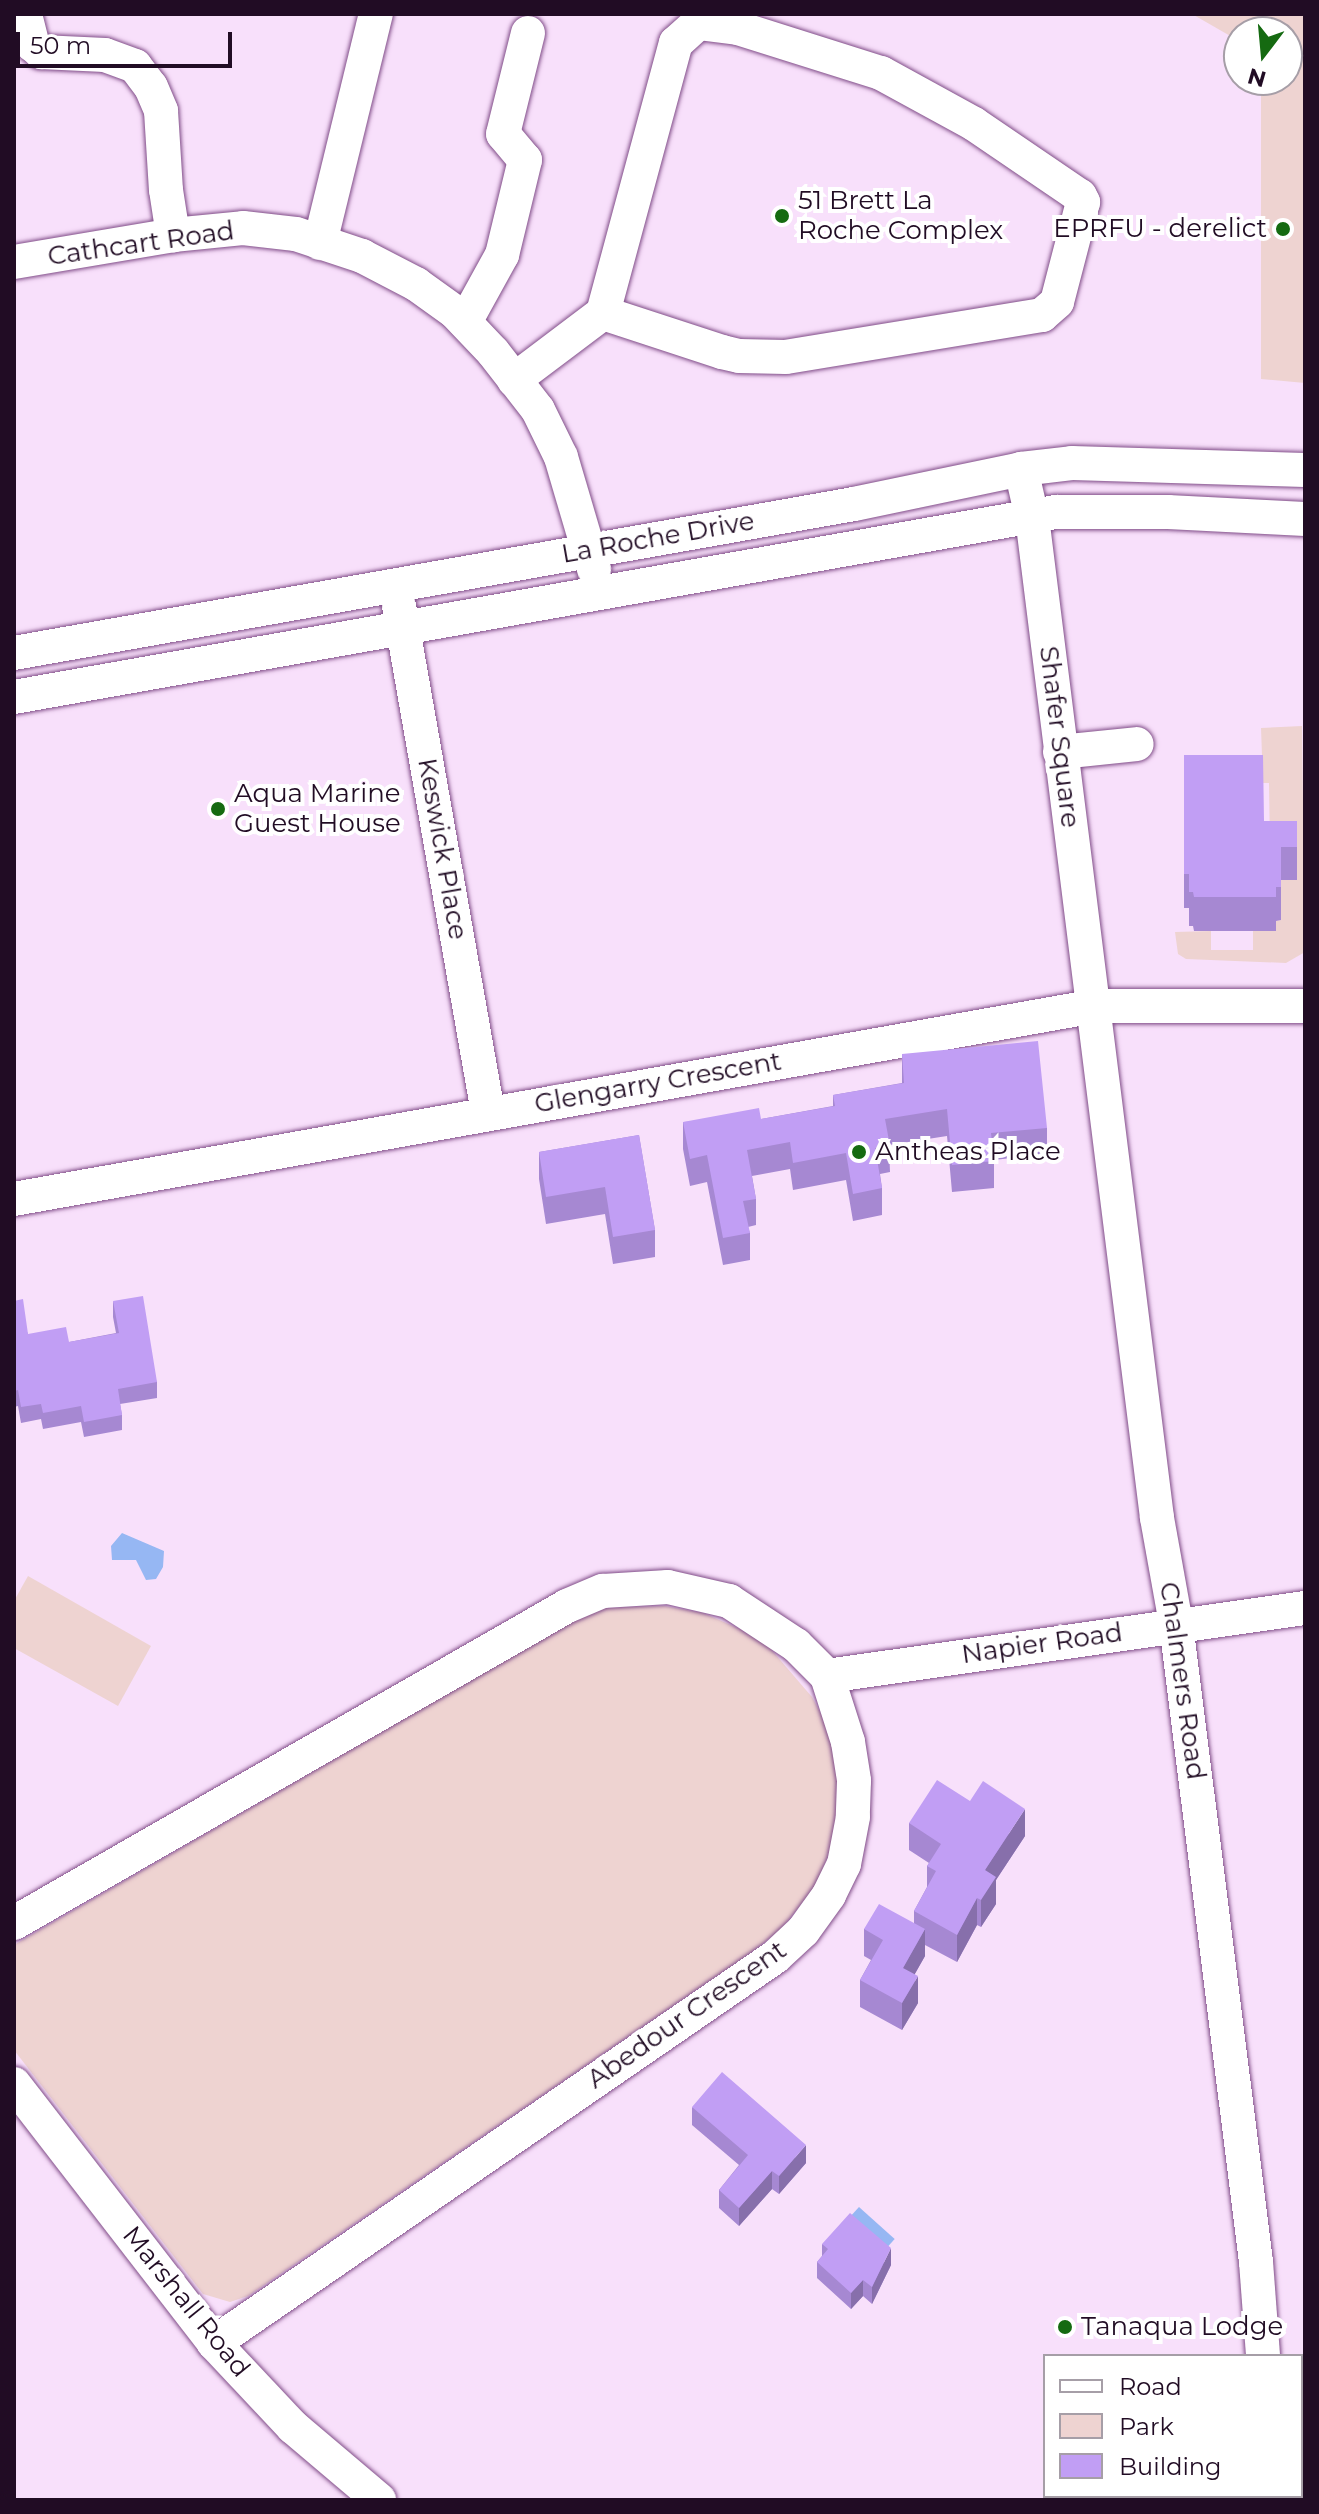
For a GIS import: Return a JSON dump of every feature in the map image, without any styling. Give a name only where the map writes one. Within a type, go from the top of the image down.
[{"type":"street","points":[[25,14],[33,45],[41,52],[105,55],[135,66],[151,87],[161,111],[166,190],[173,235]]},
{"type":"street","points":[[320,243],[376,14]]},
{"type":"street","points":[[514,380],[603,313],[676,43],[698,23],[738,28],[881,73],[974,124],[1080,196],[1083,202],[1057,302],[1042,315],[786,357],[731,354],[603,313]]},
{"type":"street","points":[[465,322],[502,255],[525,160],[503,134],[528,33]]},
{"type":"street","name":"Cathcart Road","points":[[14,262],[173,235],[243,228],[296,234],[362,256],[416,284],[465,322],[538,410],[561,457],[590,549],[599,593]]},
{"type":"street","name":"La Roche Drive","points":[[14,653],[854,504],[1021,469],[1072,463],[1305,470]]},
{"type":"street","name":"Shafer Square","points":[[1021,469],[1032,517],[1095,1006]]},
{"type":"street","name":"La Roche Drive","points":[[14,697],[1032,517],[1099,511],[1305,519]]},
{"type":"street","name":"Keswick Place","points":[[395,585],[488,1113]]},
{"type":"street","points":[[1060,752],[1137,744]]},
{"type":"street","name":"Glengarry Crescent","points":[[14,1199],[1095,1006],[1305,1006]]},
{"type":"street","name":"Chalmers Road","points":[[1095,1006],[1157,1518],[1176,1624],[1256,2262],[1263,2354]]},
{"type":"street","name":"Abedour Crescent","points":[[14,1923],[567,1606],[603,1591],[668,1587],[729,1601],[796,1645],[827,1676],[848,1742],[854,1781],[853,1817],[844,1864],[829,1895],[803,1931],[775,1957],[214,2343]]},
{"type":"street","name":"Napier Road","points":[[827,1676],[1305,1608]]},
{"type":"street","name":"Marshall Road","points":[[21,2106],[214,2343],[293,2427],[379,2500]]},
{"type":"green space","name":"EPRFU - derelict","points":[[1192,14],[1305,14],[1305,383],[1261,379],[1261,96],[1303,96],[1303,16],[1223,16],[1223,32]]},
{"type":"green space","points":[[1302,726],[1305,952],[1286,963],[1186,959],[1178,954],[1175,932],[1211,931],[1211,950],[1253,950],[1253,931],[1275,930],[1275,921],[1281,920],[1281,880],[1296,880],[1297,855],[1290,847],[1270,847],[1269,783],[1263,783],[1261,728]]},
{"type":"green space","points":[[28,1576],[151,1646],[118,1706],[14,1648],[14,1601]]},
{"type":"green space","points":[[664,1606],[703,1613],[740,1629],[769,1647],[812,1697],[829,1729],[840,1793],[833,1844],[815,1887],[781,1929],[753,1951],[248,2296],[230,2302],[203,2294],[14,2050],[14,1945],[580,1617],[601,1608]]},
{"type":"water","points":[[122,1533],[164,1551],[163,1567],[156,1579],[146,1580],[136,1560],[112,1560],[111,1546]]},
{"type":"water","points":[[859,2207],[895,2239],[881,2255],[845,2223]]},
{"type":"building","points":[[1184,755],[1263,755],[1264,821],[1297,821],[1297,847],[1281,847],[1281,887],[1276,887],[1276,897],[1194,897],[1193,892],[1189,892],[1189,874],[1184,874]]},
{"type":"building","points":[[1038,1041],[1047,1128],[991,1133],[994,1161],[952,1165],[947,1109],[885,1119],[890,1146],[875,1148],[882,1188],[853,1194],[846,1153],[793,1163],[790,1142],[747,1150],[756,1199],[743,1201],[750,1233],[723,1238],[707,1155],[690,1159],[683,1122],[759,1108],[761,1119],[835,1106],[833,1095],[904,1083],[902,1054]]},
{"type":"building","points":[[639,1135],[655,1230],[613,1237],[605,1187],[546,1197],[539,1152]]},
{"type":"building","points":[[143,1296],[157,1382],[118,1389],[122,1415],[84,1422],[81,1406],[43,1413],[41,1404],[21,1407],[18,1390],[14,1391],[14,1301],[23,1299],[28,1334],[66,1327],[69,1342],[119,1333],[113,1301]]},
{"type":"building","points":[[937,1780],[970,1801],[983,1781],[1025,1809],[985,1870],[996,1877],[981,1900],[977,1898],[957,1935],[914,1911],[936,1871],[927,1866],[941,1844],[909,1823]]},
{"type":"building","points":[[879,1904],[925,1929],[903,1968],[918,1976],[902,2003],[860,1980],[883,1940],[864,1929]]},
{"type":"building","points":[[722,2072],[806,2145],[779,2176],[772,2171],[739,2208],[719,2190],[748,2155],[692,2107]]},
{"type":"building","points":[[850,2213],[891,2248],[872,2287],[863,2280],[851,2293],[817,2262],[828,2249],[822,2244]]},
{"type":"place","name":"51 Brett La Roche Complex","points":[[782,216]]},
{"type":"place","name":"EPRFU - derelict","points":[[1283,229]]},
{"type":"place","name":"Aqua Marine Guest House","points":[[218,809]]},
{"type":"place","name":"Antheas Place","points":[[859,1152]]},
{"type":"place","name":"Tanaqua Lodge","points":[[1065,2327]]}]
